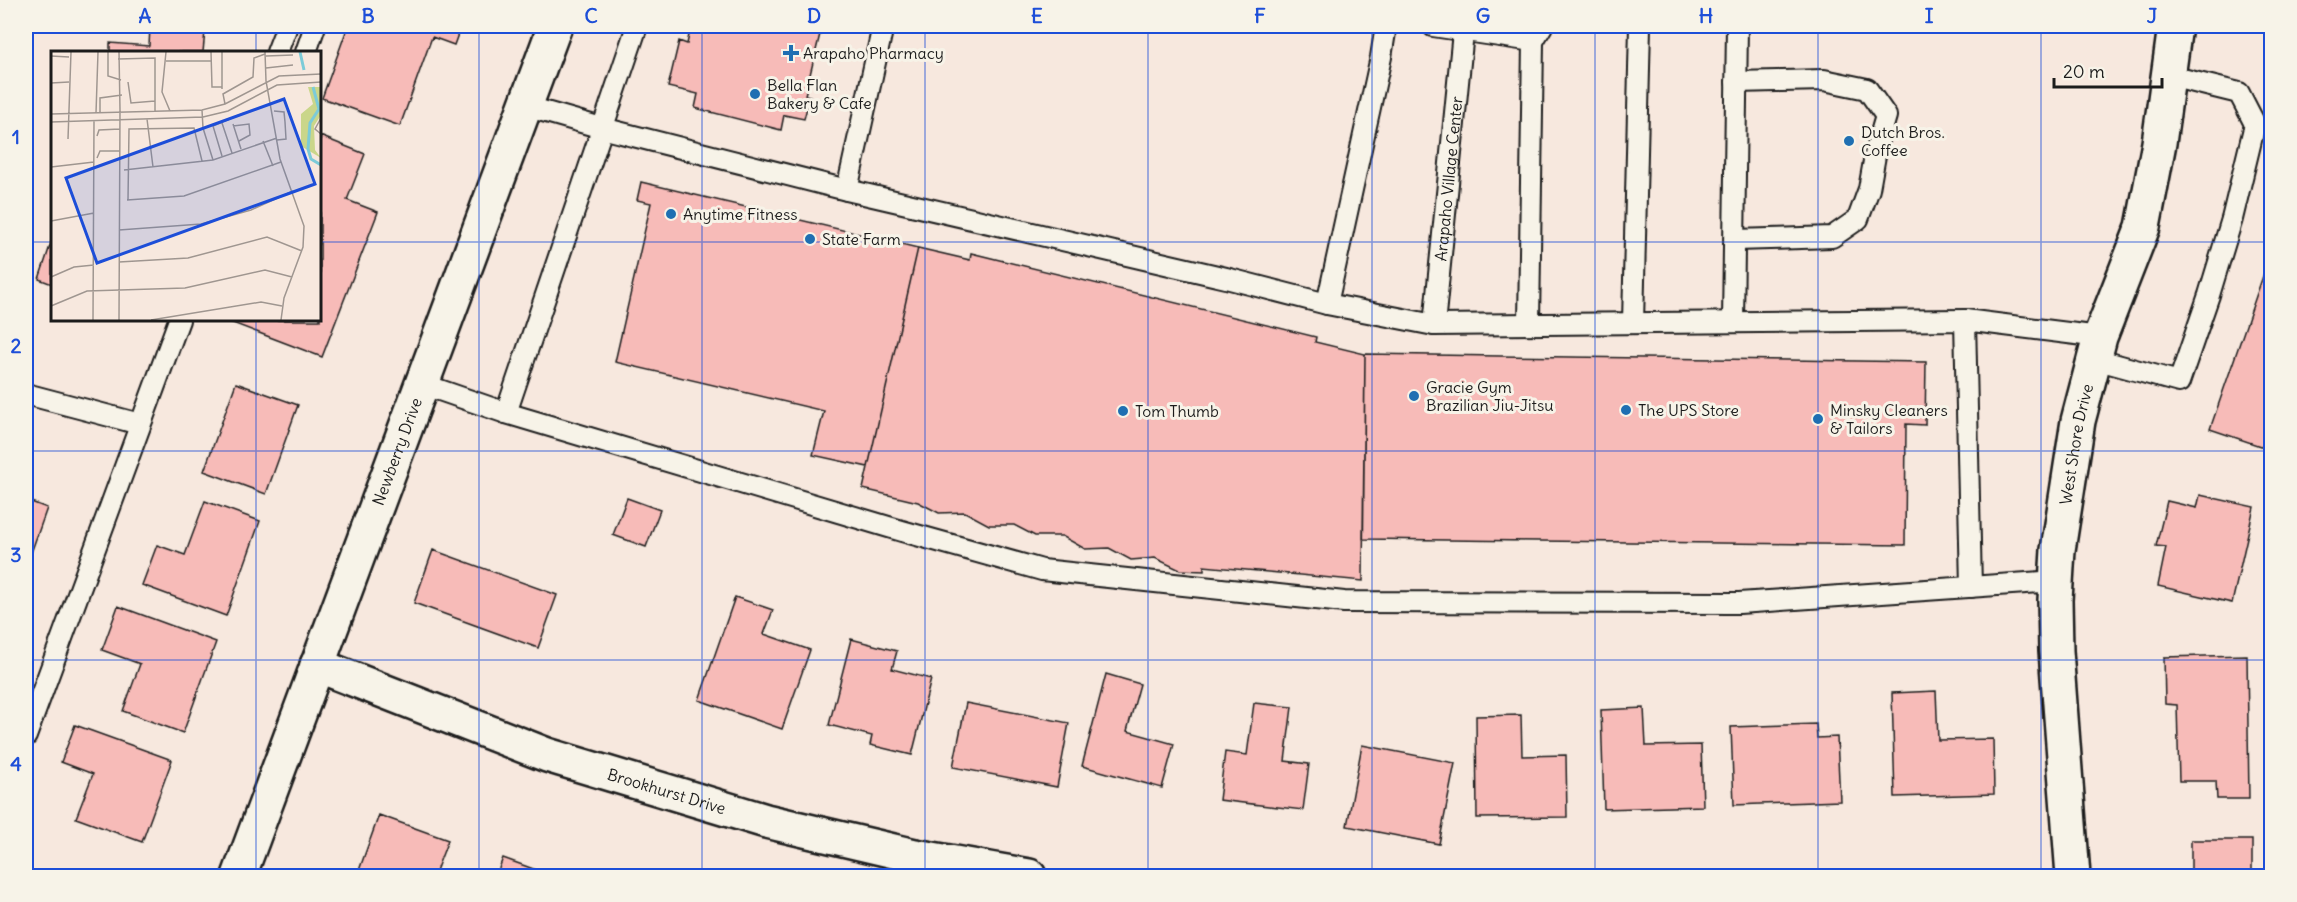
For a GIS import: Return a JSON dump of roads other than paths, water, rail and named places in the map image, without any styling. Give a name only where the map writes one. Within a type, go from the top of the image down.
[{"type":"street","name":"Newberry Drive","points":[[240,876],[555,26]]},
{"type":"street","name":"West Shore Drive","points":[[2073,876],[2056,651],[2058,550],[2078,421],[2097,348],[2143,227],[2170,76],[2175,26]]},
{"type":"street","name":"Brookhurst Drive","points":[[317,665],[547,755],[766,821],[915,856],[1029,876]]},
{"type":"lane","points":[[277,51],[287,26]]},
{"type":"lane","points":[[306,51],[315,26]]},
{"type":"lane","points":[[506,413],[637,26]]},
{"type":"lane","points":[[847,190],[884,26]]},
{"type":"lane","points":[[1327,304],[1386,26]]},
{"type":"lane","points":[[1433,26],[1537,33],[1529,324]]},
{"type":"lane","points":[[1633,323],[1640,26]]},
{"type":"lane","points":[[1733,322],[1737,26]]},
{"type":"lane","name":"Arapaho Village Center","points":[[1434,325],[1464,28]]},
{"type":"lane","points":[[525,106],[602,128],[847,190],[1226,278],[1327,304],[1434,325],[1965,320],[2097,348],[2179,381],[2232,219],[2255,124],[2239,93],[2170,76]]},
{"type":"lane","points":[[1735,240],[1832,237],[1858,219],[1869,189],[1876,150],[1886,116],[1867,89],[1824,80],[1737,82]]},
{"type":"lane","points":[[1965,320],[1971,587]]},
{"type":"lane","points":[[26,736],[179,321]]},
{"type":"lane","points":[[422,384],[506,413],[890,528],[1042,570],[1344,602],[1739,603],[2056,581]]},
{"type":"lane","points":[[26,394],[140,424]]},
{"type":"place","name":"Arapaho Pharmacy","points":[[791,53]]},
{"type":"place","name":"Bella Flan Bakery & Cafe","points":[[755,94]]},
{"type":"place","name":"Dutch Bros. Coffee","points":[[1849,141]]},
{"type":"place","name":"Anytime Fitness","points":[[671,214]]},
{"type":"place","name":"State Farm","points":[[810,239]]},
{"type":"place","name":"Gracie Gym Brazilian Jiu-Jitsu","points":[[1414,396]]},
{"type":"place","name":"The UPS Store","points":[[1626,410]]},
{"type":"place","name":"Tom Thumb","points":[[1123,411]]},
{"type":"place","name":"Minsky Cleaners & Tailors","points":[[1818,419]]}]
